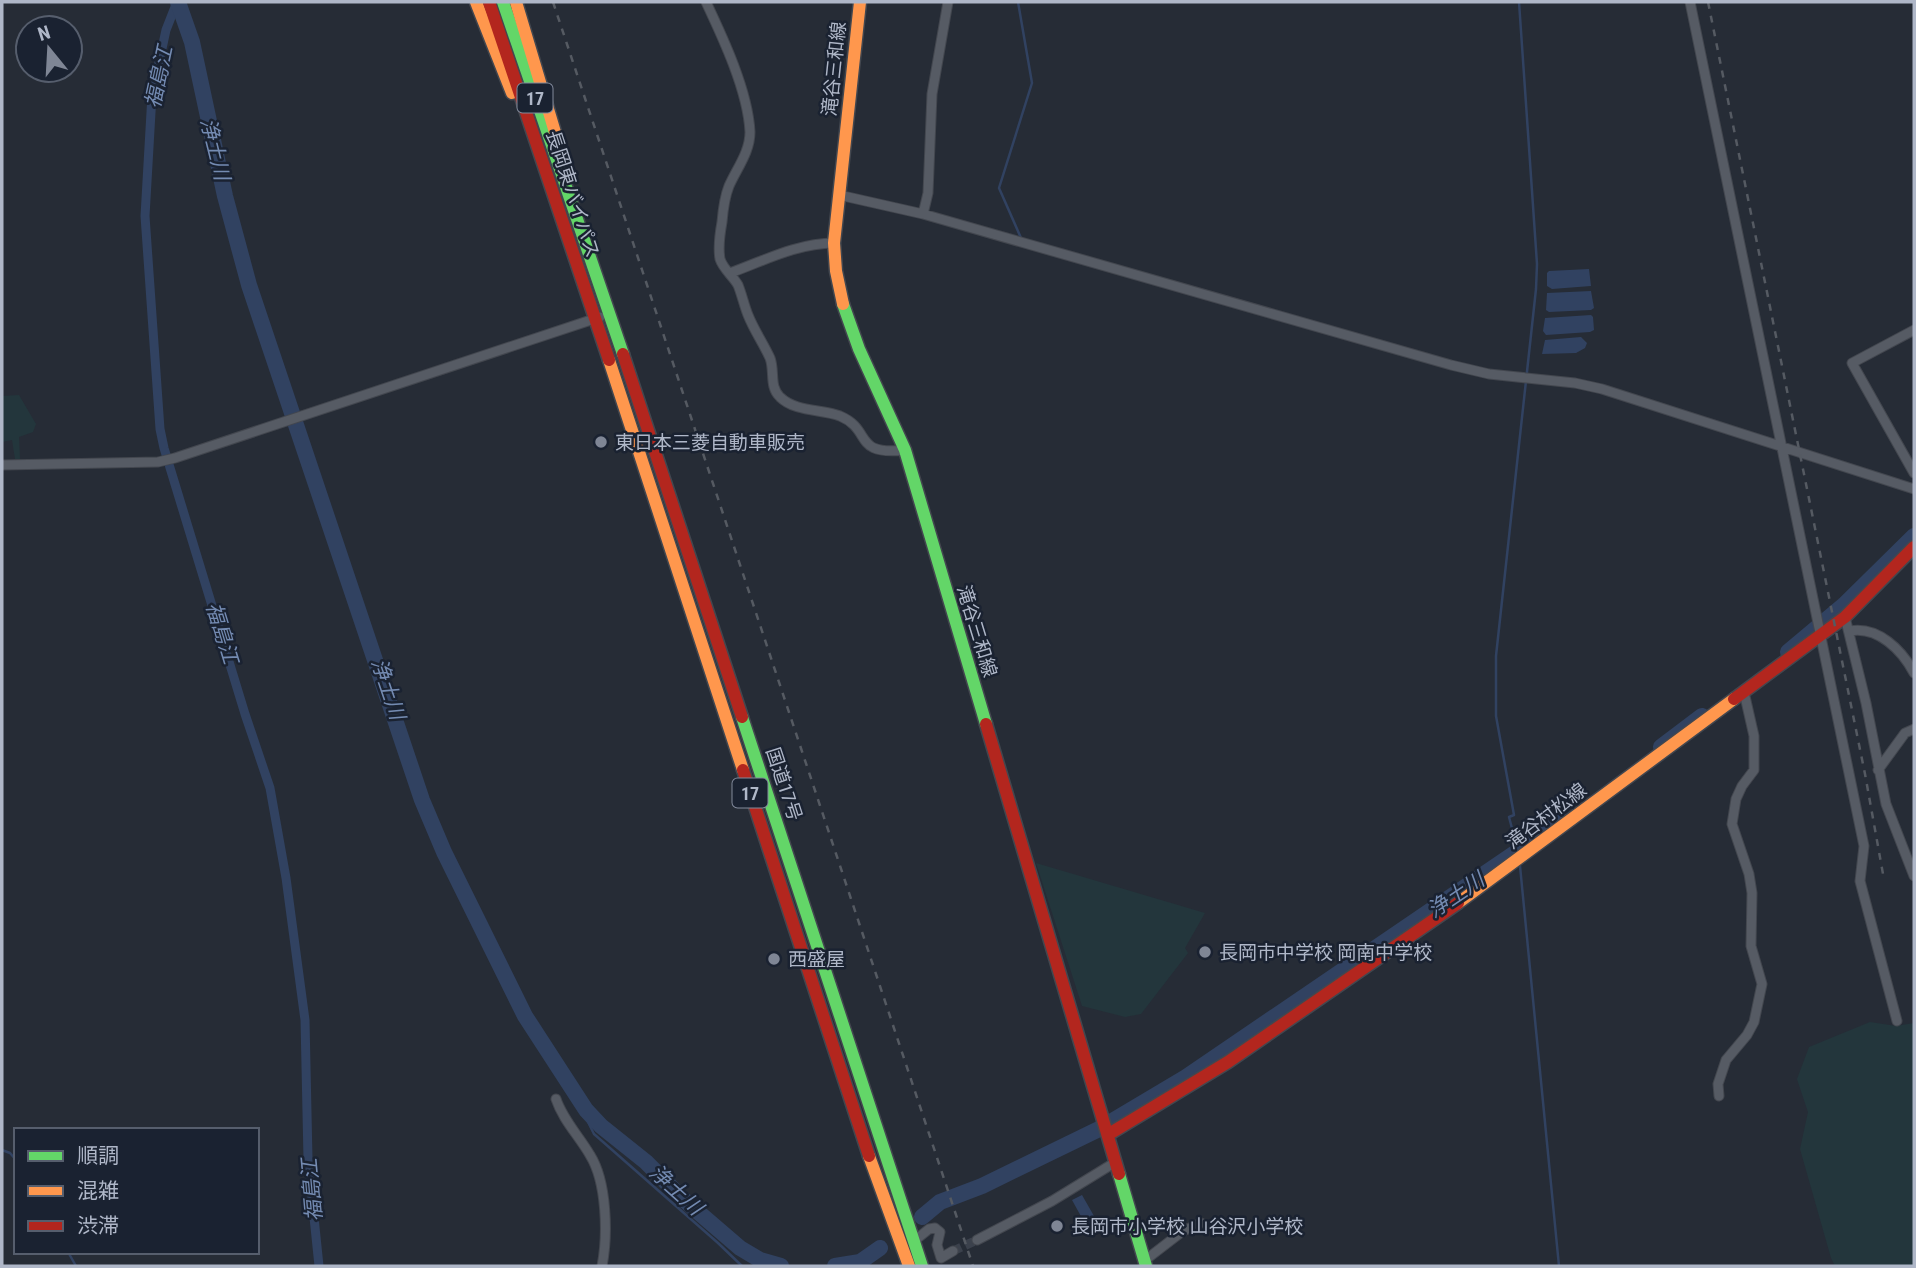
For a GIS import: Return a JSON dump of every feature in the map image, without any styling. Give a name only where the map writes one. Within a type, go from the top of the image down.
[{"type":"main road","points":[[476,2],[548,181]]},
{"type":"main road","name":"長岡東バイパス","points":[[489,2],[594,319]]},
{"type":"main road","name":"長岡東バイパス","points":[[503,2],[610,314]]},
{"type":"main road","points":[[516,2],[553,122],[569,194]]},
{"type":"main road","name":"滝谷三和線","points":[[860,2],[834,243],[836,277],[847,319],[864,363],[905,450],[1057,970],[1109,1134],[1114,1163],[1145,1264]]},
{"type":"main road","name":"国道17号","points":[[610,314],[922,1266]]},
{"type":"main road","name":"国道17号","points":[[594,319],[904,1264]]},
{"type":"main road","name":"滝谷村松線","points":[[1109,1134],[1290,1021],[1527,855],[1845,617],[1914,547]]},
{"type":"street","points":[[706,2],[727,47],[750,131],[747,150],[728,188],[720,257],[769,357],[774,388],[778,395],[797,407],[846,419],[869,446],[877,451],[905,450]]},
{"type":"street","points":[[923,214],[928,193],[932,94],[948,2]]},
{"type":"street","points":[[1690,2],[1864,846],[1860,881],[1897,1021]]},
{"type":"street","points":[[839,195],[923,214],[1451,365],[1489,374],[1576,383],[1602,389],[1914,489]]},
{"type":"street","points":[[730,273],[796,250],[834,243]]},
{"type":"street","points":[[2,465],[161,462],[610,314]]},
{"type":"street","points":[[1914,330],[1852,363],[1914,473]]},
{"type":"street","points":[[1845,617],[1878,770],[1893,826],[1914,876]]},
{"type":"street","points":[[1850,631],[1864,631],[1884,639],[1905,658],[1914,673]]},
{"type":"street","points":[[1719,1096],[1718,1084],[1726,1060],[1754,1022],[1762,984],[1751,946],[1752,893],[1749,874],[1732,824],[1736,799],[1754,771],[1754,736],[1744,692]]},
{"type":"street","points":[[1878,770],[1905,733],[1914,729]]},
{"type":"street","points":[[556,1099],[564,1117],[592,1157],[597,1169],[606,1237],[602,1266]]},
{"type":"street","points":[[977,1240],[1052,1201],[1114,1163]]},
{"type":"street","points":[[1145,1264],[1183,1231],[1201,1223]]},
{"type":"street","points":[[914,1241],[929,1229],[936,1228],[940,1232],[937,1245],[941,1258],[953,1251]]},
{"type":"shaded area","points":[[19,395],[36,424],[33,432],[19,437],[20,459],[15,459],[12,440],[2,442],[2,396]]},
{"type":"shaded area","points":[[1036,863],[1205,913],[1185,948],[1188,953],[1141,1014],[1125,1017],[1082,1006]]},
{"type":"shaded area","points":[[1870,1022],[1896,1026],[1914,1023],[1914,1266],[1835,1266],[1800,1149],[1808,1112],[1797,1079],[1809,1047]]},
{"type":"water","points":[[1589,269],[1591,286],[1552,289],[1547,286],[1549,271]]},
{"type":"water","points":[[1591,291],[1594,308],[1591,310],[1546,310],[1547,293]]},
{"type":"water","points":[[1591,315],[1594,330],[1590,332],[1546,335],[1543,331],[1545,318]]},
{"type":"water","points":[[1581,337],[1587,343],[1585,348],[1576,353],[1542,354],[1545,340]]},
{"type":"water","points":[[1082,1195],[1098,1223],[1088,1229],[1072,1200]]},
{"type":"waterway","name":"福島江","points":[[177,2],[166,30],[152,95],[145,216],[160,429],[245,714],[270,788],[286,878],[305,1020],[308,1159],[319,1266]]},
{"type":"waterway","name":"浄土川","points":[[178,2],[192,42],[225,196],[249,285],[422,800],[444,852],[525,1016],[586,1110],[740,1248],[760,1260],[781,1266]]},
{"type":"waterway","points":[[1018,2],[1032,83],[999,188],[1021,238]]},
{"type":"waterway","points":[[1519,2],[1537,264],[1496,656],[1496,716],[1514,815],[1509,817],[1519,855]]},
{"type":"waterway","name":"浄土川","points":[[1788,652],[1844,605],[1914,536]]},
{"type":"waterway","name":"浄土川","points":[[1661,747],[1702,716]]},
{"type":"waterway","name":"浄土川","points":[[922,1217],[940,1202],[982,1186],[1097,1130],[1186,1077],[1562,821]]},
{"type":"waterway","points":[[1520,866],[1559,1266]]},
{"type":"waterway","points":[[586,1110],[586,1118],[594,1134],[742,1266]]},
{"type":"waterway","points":[[2,1150],[14,1158]]},
{"type":"waterway","name":"浄土川","points":[[835,1266],[860,1262],[880,1248]]},
{"type":"waterway","points":[[69,1254],[76,1266]]},
{"type":"tunnel","points":[[953,1251],[977,1240]]},
{"type":"railway","points":[[553,2],[973,1266]]},
{"type":"railway","points":[[1708,2],[1883,874]]},
{"type":"traffic: fast","points":[[503,2],[623,354]]},
{"type":"traffic: fast","points":[[843,304],[859,349],[905,450],[986,724]]},
{"type":"traffic: fast","points":[[742,717],[922,1266]]},
{"type":"traffic: fast","points":[[1119,1174],[1146,1266]]},
{"type":"traffic: slow","points":[[476,2],[512,93]]},
{"type":"traffic: slow","points":[[516,2],[557,139]]},
{"type":"traffic: slow","points":[[843,304],[836,271],[834,243],[860,2]]},
{"type":"traffic: slow","points":[[609,360],[743,770]]},
{"type":"traffic: slow","points":[[1458,903],[1734,699]]},
{"type":"traffic: slow","points":[[869,1156],[909,1266]]},
{"type":"traffic: jam","points":[[489,2],[609,360]]},
{"type":"traffic: jam","points":[[623,354],[742,717]]},
{"type":"traffic: jam","points":[[1734,699],[1845,617],[1914,547]]},
{"type":"traffic: jam","points":[[986,724],[1119,1174]]},
{"type":"traffic: jam","points":[[743,770],[869,1156]]},
{"type":"traffic: jam","points":[[1109,1134],[1228,1062],[1458,903]]},
{"type":"place","name":"東日本三菱自動車販売","points":[[601,442]]},
{"type":"place","name":"長岡市中学校 岡南中学校","points":[[1205,952]]},
{"type":"place","name":"西盛屋","points":[[774,959]]},
{"type":"place","name":"長岡市小学校 山谷沢小学校","points":[[1057,1226]]}]
